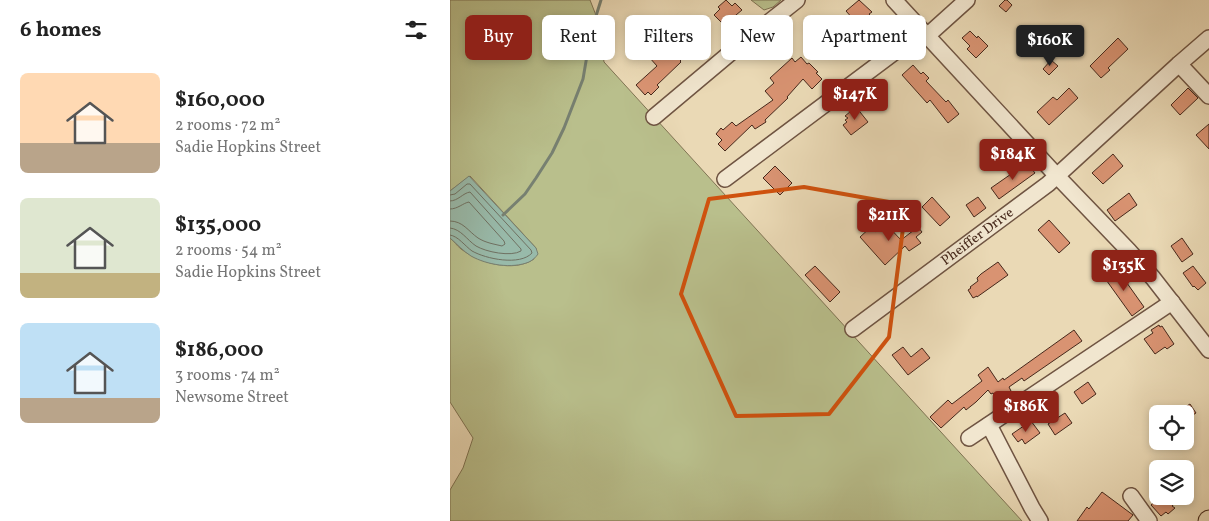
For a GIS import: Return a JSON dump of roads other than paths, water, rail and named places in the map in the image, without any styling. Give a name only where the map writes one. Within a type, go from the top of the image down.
[{"type":"street","points":[[654,117],[796,0]]},
{"type":"street","points":[[894,0],[1129,251],[1153,278],[1209,350]]},
{"type":"street","points":[[725,179],[916,36],[927,36],[967,0]]},
{"type":"street","name":"Pheiffer Drive","points":[[853,329],[1057,176],[1209,38]]},
{"type":"street","points":[[1180,64],[1209,96]]},
{"type":"street","points":[[969,438],[1172,302]]},
{"type":"street","points":[[989,425],[1040,521]]},
{"type":"street","points":[[1132,496],[1150,521]]},
{"type":"water","points":[[469,176],[536,248],[538,254],[529,262],[507,266],[492,264],[471,256],[450,238],[450,191]]},
{"type":"waterway","points":[[503,215],[525,194],[552,153],[564,128],[583,79],[591,32],[601,0]]}]
